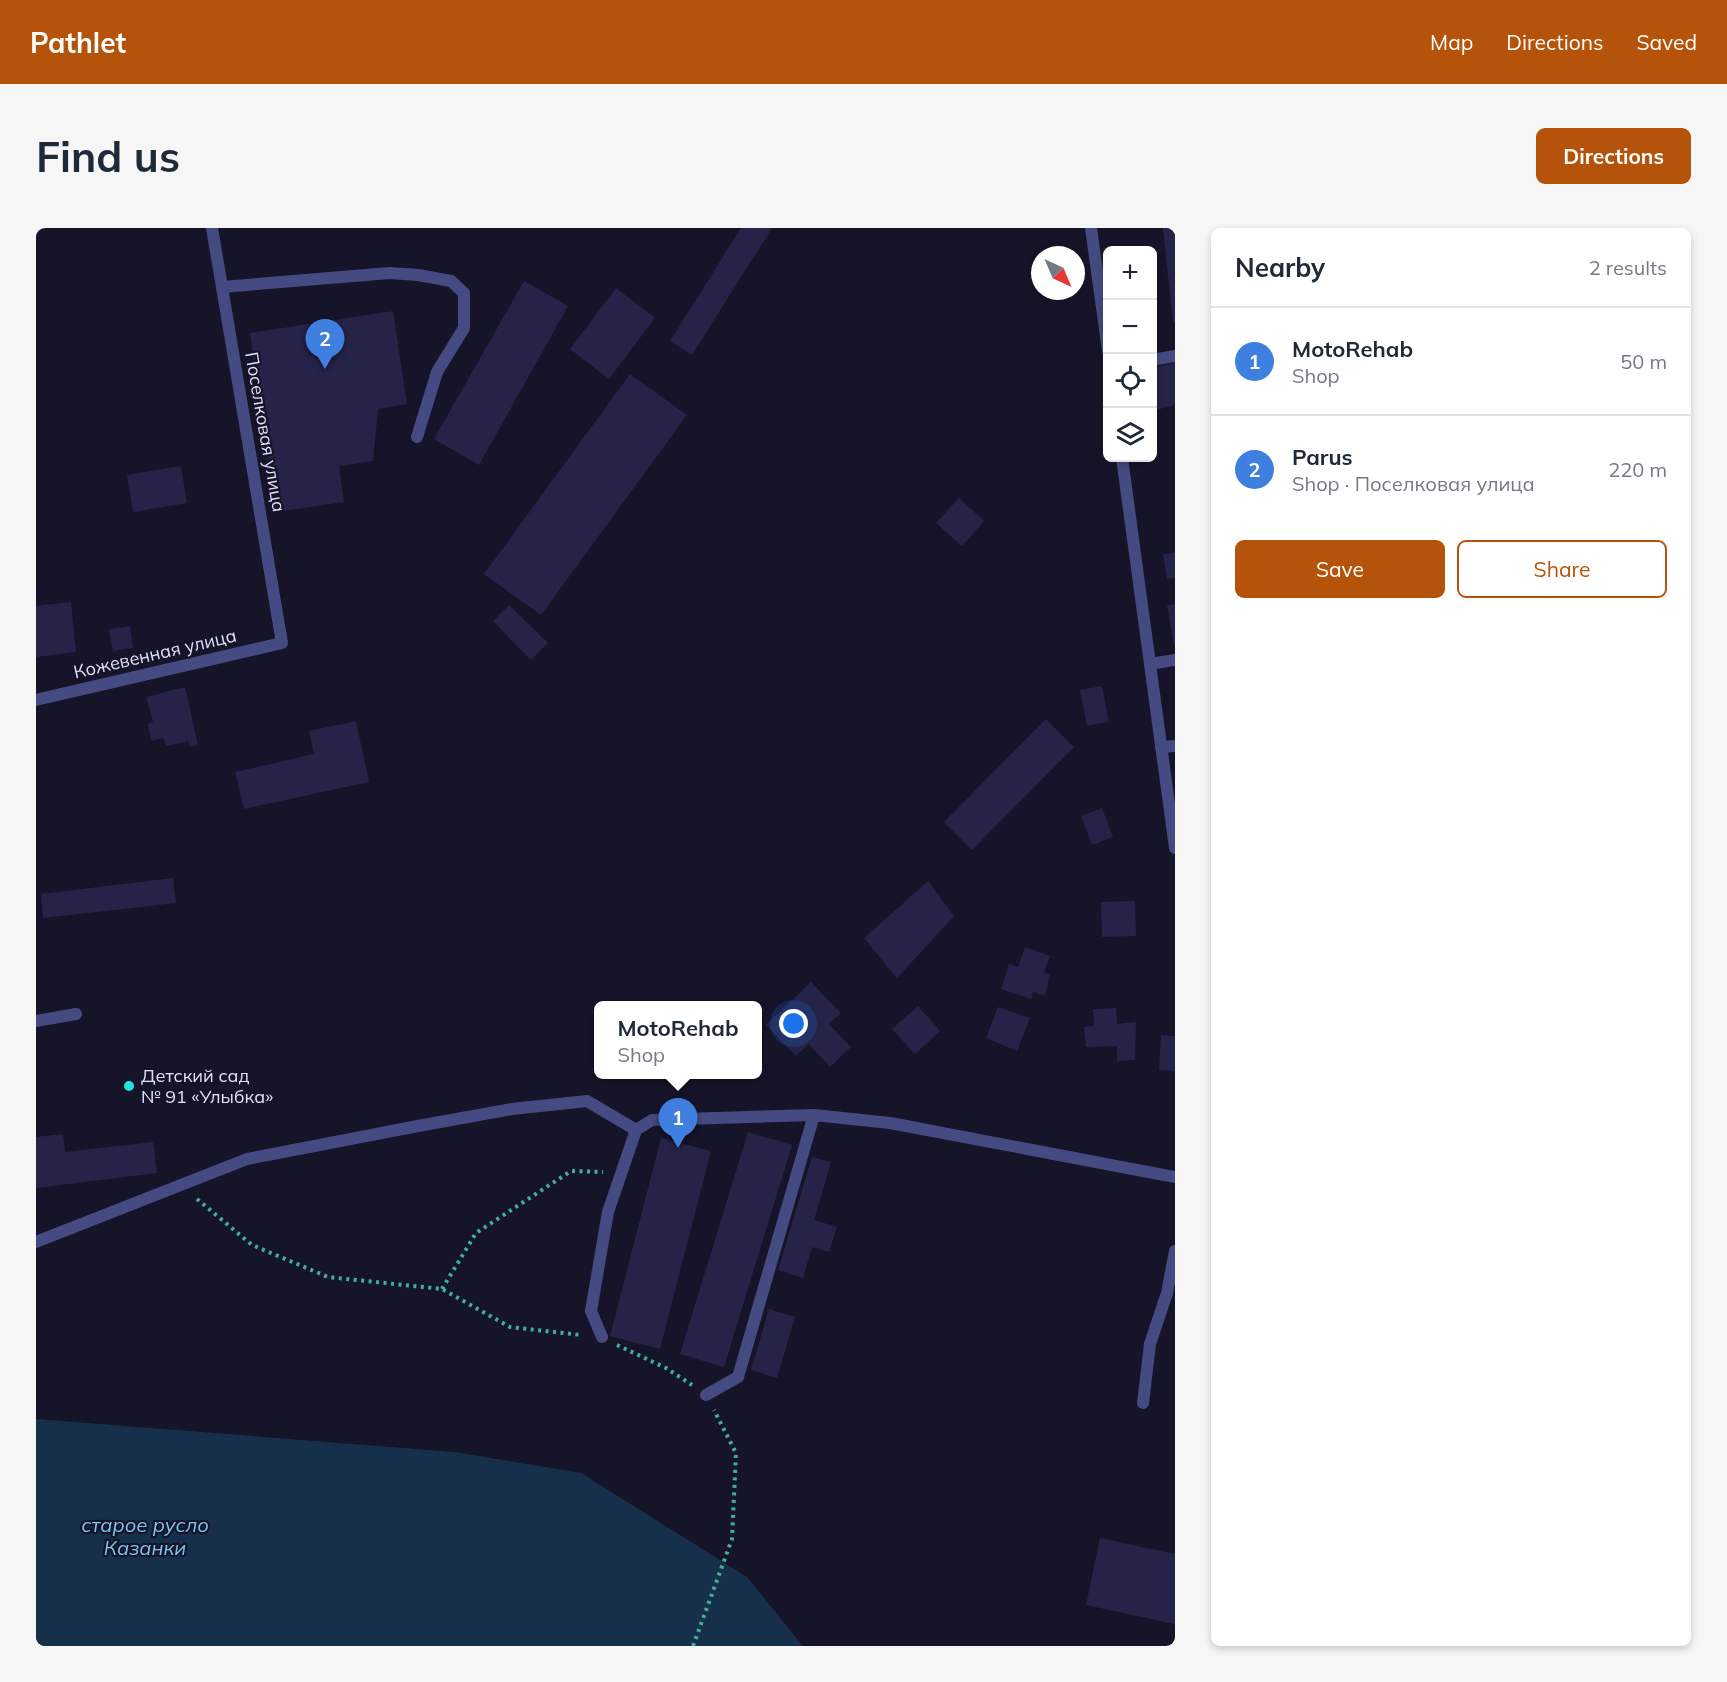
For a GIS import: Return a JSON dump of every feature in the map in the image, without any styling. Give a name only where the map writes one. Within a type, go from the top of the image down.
[{"type":"street","name":"Поселковая улица","points":[[212,228],[282,642]]},
{"type":"street","points":[[1091,228],[1103,320]]},
{"type":"street","points":[[222,287],[390,273],[451,281],[464,293],[464,328],[436,372],[417,437]]},
{"type":"street","points":[[1157,359],[1175,356]]},
{"type":"street","points":[[1123,462],[1175,849]]},
{"type":"street","name":"Кожевенная улица","points":[[36,700],[282,642]]},
{"type":"street","points":[[1150,664],[1175,660]]},
{"type":"street","points":[[1161,747],[1175,746]]},
{"type":"street","points":[[36,1022],[76,1014]]},
{"type":"street","points":[[36,1242],[248,1159],[512,1109],[587,1101],[636,1130]]},
{"type":"street","points":[[706,1395],[738,1377],[814,1115]]},
{"type":"street","points":[[602,1337],[591,1311],[608,1212],[636,1130],[652,1120],[814,1115],[890,1123],[1175,1177]]},
{"type":"street","points":[[1143,1403],[1150,1344],[1167,1293],[1175,1251]]},
{"type":"path","points":[[442,1289],[476,1233],[571,1171],[621,1173]]},
{"type":"path","points":[[181,1185],[252,1245],[328,1277],[442,1289],[510,1327],[602,1337],[666,1368],[706,1395],[736,1453],[732,1539],[693,1646]]},
{"type":"water","name":"старое русло Казанки","points":[[36,1419],[454,1452],[581,1473],[747,1577],[803,1646],[36,1646]]},
{"type":"building","points":[[741,228],[772,228],[692,355],[670,341]]},
{"type":"building","points":[[1163,228],[1175,228],[1175,322],[1173,322]]},
{"type":"building","points":[[524,281],[568,306],[479,465],[434,439]]},
{"type":"building","points":[[616,288],[655,318],[609,379],[570,349]]},
{"type":"building","points":[[393,311],[407,404],[378,409],[373,461],[339,466],[344,502],[276,512],[250,333]]},
{"type":"building","points":[[1175,363],[1175,405],[1157,410],[1157,408],[1157,367]]},
{"type":"building","points":[[630,374],[687,415],[541,615],[484,574]]},
{"type":"building","points":[[181,466],[187,503],[133,512],[127,475]]},
{"type":"building","points":[[959,498],[984,521],[962,546],[936,523]]},
{"type":"building","points":[[1175,553],[1175,578],[1167,579],[1163,554]]},
{"type":"building","points":[[71,602],[76,652],[36,657],[36,606]]},
{"type":"building","points":[[1175,604],[1175,646],[1174,646],[1167,605]]},
{"type":"building","points":[[509,605],[548,643],[531,660],[493,621]]},
{"type":"building","points":[[130,626],[133,648],[113,651],[109,629]]},
{"type":"building","points":[[1102,686],[1109,722],[1087,726],[1080,690]]},
{"type":"building","points":[[185,687],[198,745],[190,747],[188,741],[166,746],[164,738],[151,741],[148,724],[153,722],[146,697]]},
{"type":"building","points":[[1046,719],[1074,747],[972,850],[944,822]]},
{"type":"building","points":[[356,721],[369,782],[244,809],[235,772],[314,754],[309,731]]},
{"type":"building","points":[[1102,808],[1113,837],[1092,845],[1081,816]]},
{"type":"building","points":[[173,878],[176,903],[43,918],[41,894]]},
{"type":"building","points":[[928,881],[954,916],[897,978],[864,938]]},
{"type":"building","points":[[1135,901],[1136,936],[1102,937],[1101,902]]},
{"type":"building","points":[[1025,947],[1050,956],[1044,973],[1050,975],[1045,996],[1033,992],[1031,999],[1001,989],[1009,964],[1018,967]]},
{"type":"building","points":[[811,982],[841,1013],[829,1024],[851,1047],[830,1067],[809,1044],[796,1056],[766,1025]]},
{"type":"building","points":[[918,1006],[940,1031],[915,1054],[892,1029]]},
{"type":"building","points":[[998,1007],[1030,1018],[1017,1051],[986,1038]]},
{"type":"building","points":[[1116,1008],[1117,1024],[1136,1022],[1135,1060],[1117,1061],[1117,1046],[1086,1047],[1084,1027],[1094,1026],[1093,1009]]},
{"type":"building","points":[[1161,1035],[1175,1036],[1175,1071],[1159,1070]]},
{"type":"building","points":[[748,1132],[792,1145],[724,1367],[680,1354]]},
{"type":"building","points":[[63,1134],[65,1152],[153,1142],[157,1173],[36,1188],[36,1137]]},
{"type":"building","points":[[661,1138],[711,1151],[660,1349],[610,1336]]},
{"type":"building","points":[[812,1157],[831,1162],[814,1220],[837,1227],[829,1252],[812,1247],[803,1278],[778,1270]]},
{"type":"building","points":[[769,1309],[795,1317],[777,1378],[751,1370]]},
{"type":"building","points":[[1100,1538],[1175,1554],[1175,1624],[1086,1605]]},
{"type":"place","name":"Parus","points":[[325,369]]},
{"type":"place","name":"Детский сад № 91 «Улыбка»","points":[[129,1086]]},
{"type":"place","name":"MotoRehab","points":[[678,1148]]}]
